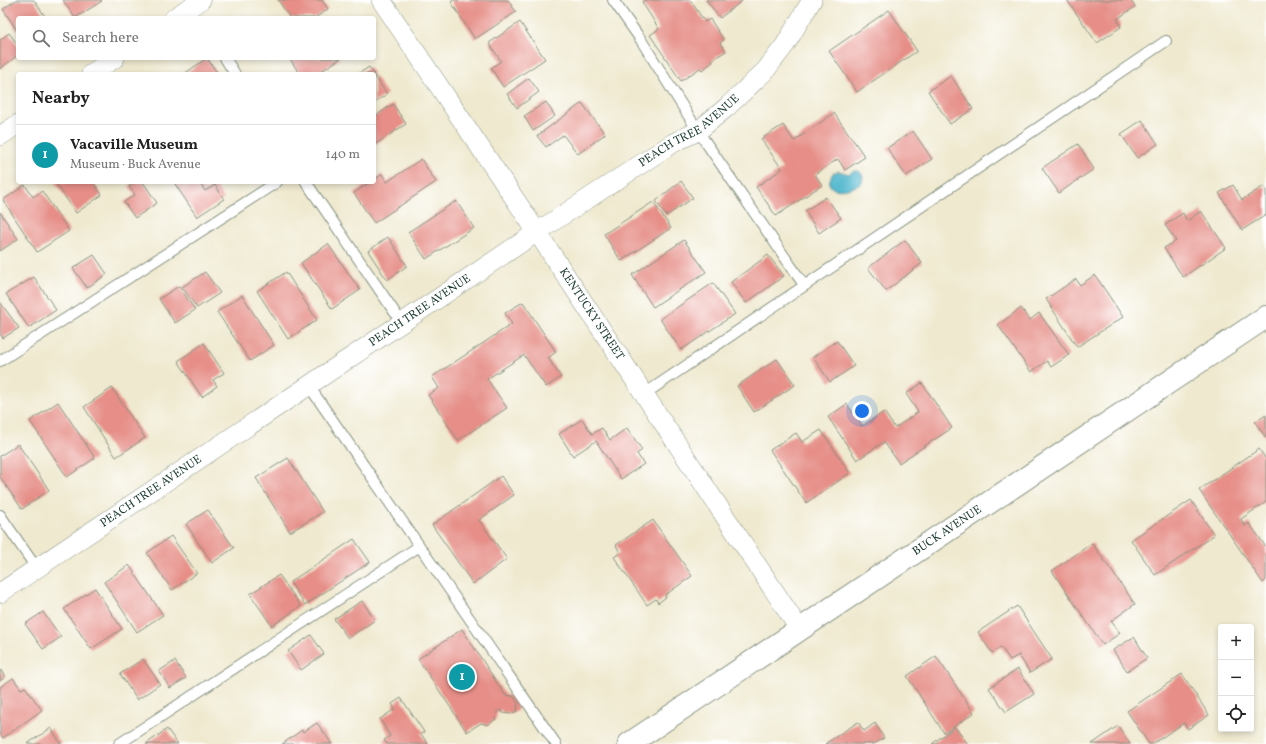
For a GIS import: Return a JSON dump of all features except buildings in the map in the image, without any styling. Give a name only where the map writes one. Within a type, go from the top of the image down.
[{"type":"street","name":"KENTUCKY STREET","points":[[381,0],[537,232],[800,630]]},
{"type":"street","name":"PEACH TREE AVENUE","points":[[0,593],[537,232],[673,143],[698,131],[766,71],[785,45],[812,0]]},
{"type":"street","points":[[177,16],[194,6]]},
{"type":"street","points":[[94,72],[112,60]]},
{"type":"street","points":[[0,136],[16,125]]},
{"type":"street","name":"BUCK AVENUE","points":[[629,744],[1266,317]]},
{"type":"lane","points":[[613,0],[641,40],[698,131],[804,285]]},
{"type":"lane","points":[[643,394],[1166,41]]},
{"type":"lane","points":[[226,60],[234,72]]},
{"type":"lane","points":[[0,361],[274,184]]},
{"type":"lane","points":[[307,184],[402,323]]},
{"type":"lane","points":[[309,386],[418,547],[556,744]]},
{"type":"lane","points":[[0,514],[37,569]]},
{"type":"lane","points":[[119,744],[418,547]]},
{"type":"water","points":[[839,171],[849,174],[853,171],[859,171],[863,175],[862,183],[851,188],[838,190],[833,188],[830,185],[830,180],[833,173]]},
{"type":"place","name":"Vacaville Museum","points":[[462,677]]}]
